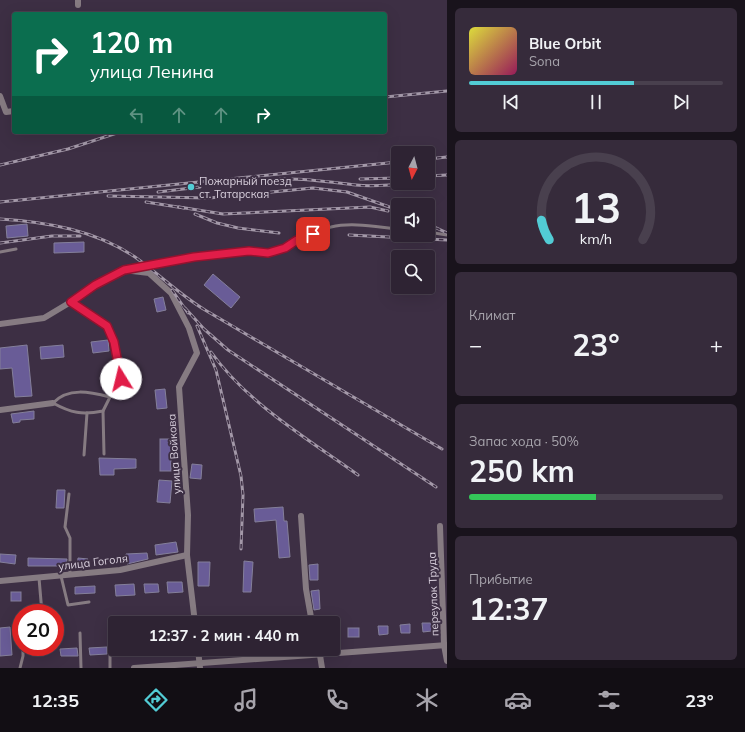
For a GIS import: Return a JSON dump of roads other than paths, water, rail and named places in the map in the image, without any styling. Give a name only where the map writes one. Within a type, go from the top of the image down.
[{"type":"street","points":[[0,96],[6,112],[12,111]]},
{"type":"street","points":[[0,324],[44,318],[71,302],[95,285],[124,270]]},
{"type":"street","name":"улица Войкова","points":[[124,270],[149,273],[171,293],[189,328],[197,353],[179,387],[188,514],[187,555],[194,616]]},
{"type":"street","points":[[0,410],[53,403]]},
{"type":"street","points":[[300,516],[306,588],[311,616]]},
{"type":"street","name":"переулок Труда","points":[[440,526],[447,661]]},
{"type":"street","name":"улица Гоголя","points":[[0,581],[120,570],[187,555]]},
{"type":"street","points":[[340,650],[446,645]]},
{"type":"street","points":[[199,656],[200,666]]},
{"type":"street","points":[[134,668],[200,666],[279,656]]},
{"type":"street","points":[[320,656],[322,668]]},
{"type":"lane","points":[[124,270],[194,257],[249,251],[268,253],[285,248],[297,240],[330,227],[372,226],[391,228]]},
{"type":"lane","points":[[435,233],[447,235]]},
{"type":"lane","points":[[0,252],[16,249]]},
{"type":"lane","points":[[71,302],[107,326],[114,342],[122,388],[110,396],[103,411],[104,454]]},
{"type":"lane","points":[[103,411],[87,413],[69,412],[53,403],[59,397],[72,392],[110,396]]},
{"type":"lane","points":[[84,455],[87,413]]},
{"type":"lane","points":[[70,494],[65,527],[70,538],[70,575]]},
{"type":"lane","points":[[61,576],[68,605],[89,602]]},
{"type":"lane","points":[[40,578],[41,604]]},
{"type":"lane","points":[[80,633],[81,668]]},
{"type":"lane","points":[[20,668],[24,656]]},
{"type":"lane","points":[[110,656],[110,668]]},
{"type":"railway","points":[[387,97],[447,91]]},
{"type":"railway","points":[[0,165],[68,149],[114,134]]},
{"type":"railway","points":[[435,158],[447,157]]},
{"type":"railway","points":[[0,202],[391,163]]},
{"type":"railway","points":[[435,176],[447,175]]},
{"type":"railway","points":[[360,179],[391,178]]},
{"type":"railway","points":[[280,179],[309,180],[370,186],[391,185]]},
{"type":"railway","points":[[158,192],[200,187]]},
{"type":"railway","points":[[108,196],[209,198],[313,188],[347,192],[391,208]]},
{"type":"railway","points":[[146,202],[184,208]]},
{"type":"railway","points":[[179,207],[223,214],[370,207],[388,211]]},
{"type":"railway","points":[[195,214],[217,223],[238,228],[279,233]]},
{"type":"railway","points":[[0,219],[35,222],[70,229],[104,240],[120,248],[153,270],[187,298],[205,310],[442,449]]},
{"type":"railway","points":[[435,227],[447,233]]},
{"type":"railway","points":[[349,235],[447,240]]},
{"type":"railway","points":[[0,243],[52,236],[80,236]]},
{"type":"railway","points":[[172,290],[188,313]]},
{"type":"railway","points":[[185,308],[204,329],[228,350],[436,487]]},
{"type":"railway","points":[[197,326],[216,370],[241,476],[243,495],[241,549]]},
{"type":"railway","points":[[211,352],[226,371],[243,388],[280,420],[358,475]]},
{"type":"place","name":"Пожарный поезд ст. Татарская","points":[[191,187]]}]
